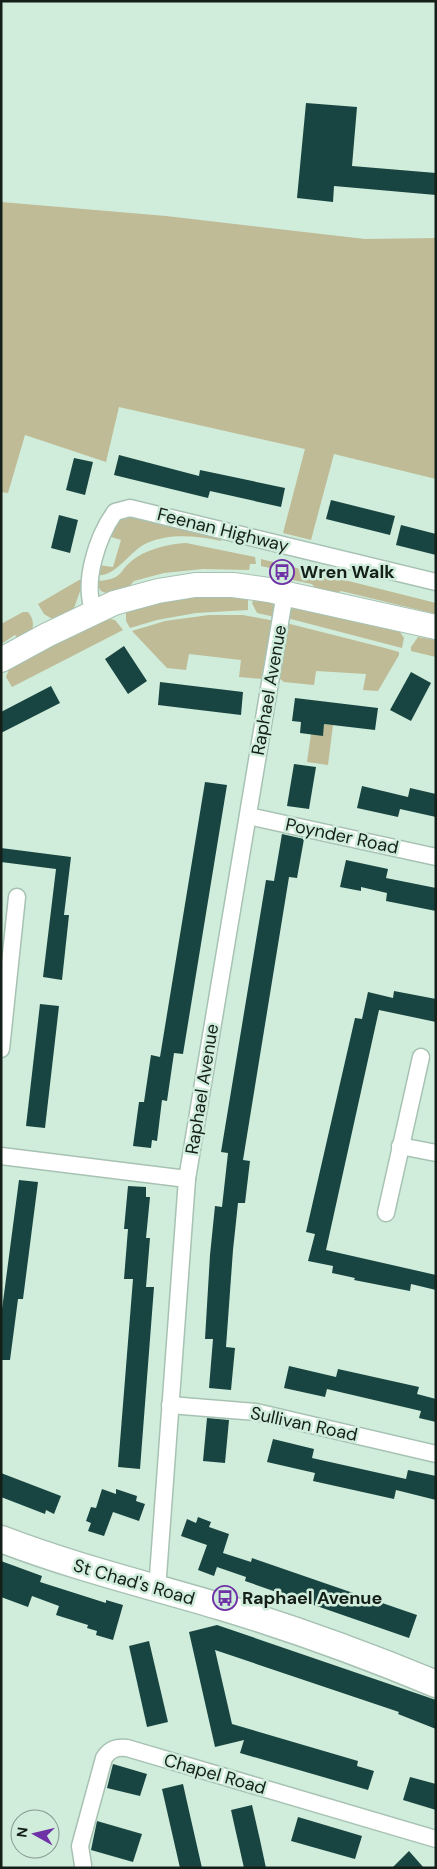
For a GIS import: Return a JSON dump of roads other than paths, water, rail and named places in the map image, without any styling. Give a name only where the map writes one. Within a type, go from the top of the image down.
[{"type":"main road","name":"St Chad's Road","points":[[1,1540],[52,1559],[221,1607],[321,1638],[436,1684]]},
{"type":"street","name":"Feenan Highway","points":[[94,612],[88,594],[102,534],[115,512],[130,508],[436,582]]},
{"type":"street","points":[[1,660],[94,612],[152,592],[190,586],[240,585],[286,593],[436,627]]},
{"type":"street","name":"Raphael Avenue","points":[[157,1590],[187,1179],[286,593]]},
{"type":"street","name":"Poynder Road","points":[[248,816],[436,857]]},
{"type":"street","points":[[1,1049],[17,897]]},
{"type":"street","points":[[386,1213],[421,1057]]},
{"type":"street","points":[[400,1146],[436,1153]]},
{"type":"street","points":[[1,1156],[187,1179]]},
{"type":"street","name":"Sullivan Road","points":[[170,1405],[256,1412],[436,1454]]},
{"type":"street","name":"Chapel Road","points":[[85,1867],[80,1846],[104,1758],[110,1750],[118,1748],[127,1748],[436,1839]]},
{"type":"place","name":"Wren Walk","points":[[282,572]]},
{"type":"place","name":"Raphael Avenue","points":[[225,1598]]}]
